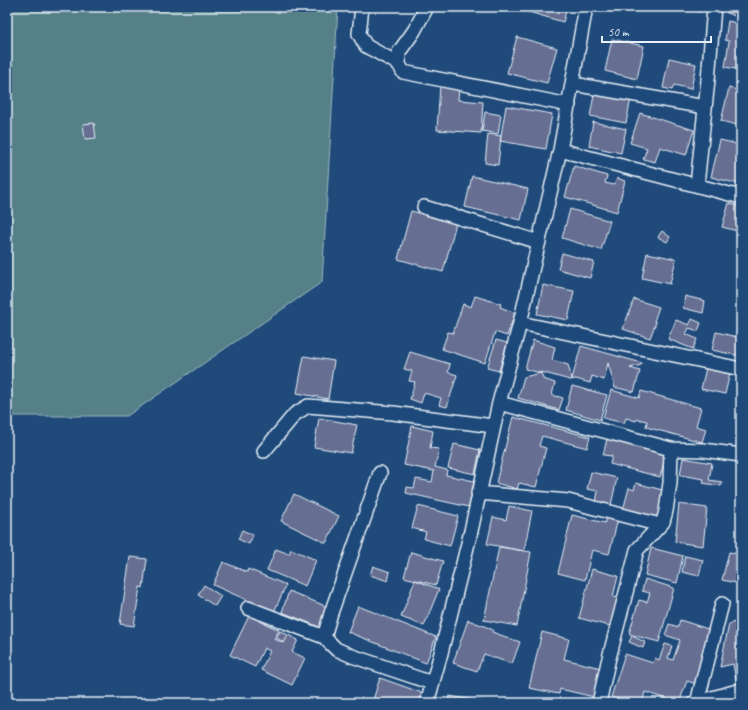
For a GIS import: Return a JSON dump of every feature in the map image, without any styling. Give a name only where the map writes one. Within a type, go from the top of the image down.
[{"type":"street","points":[[362,7],[360,34],[366,46],[399,64]]},
{"type":"street","points":[[428,7],[414,31],[399,52],[399,64],[403,72],[569,105]]},
{"type":"street","points":[[427,703],[471,531],[493,426],[520,323],[539,242],[569,105],[586,7]]},
{"type":"street","points":[[696,185],[714,7]]},
{"type":"street","points":[[573,84],[705,107]]},
{"type":"street","points":[[560,150],[741,197]]},
{"type":"street","points":[[424,207],[539,242]]},
{"type":"street","points":[[520,323],[741,369]]},
{"type":"street","points":[[499,403],[671,449],[703,450],[741,455]]},
{"type":"street","points":[[264,451],[295,414],[308,406],[393,413],[493,426]]},
{"type":"street","points":[[599,703],[637,550],[663,522],[670,483],[671,449]]},
{"type":"street","points":[[324,637],[380,473]]},
{"type":"street","points":[[478,493],[568,501],[660,525]]},
{"type":"street","points":[[697,703],[722,604]]},
{"type":"street","points":[[248,608],[324,637],[336,649],[432,683]]},
{"type":"street","points":[[694,703],[710,701],[741,690]]},
{"type":"green space","points":[[7,7],[338,7],[322,282],[127,416],[7,416]]},
{"type":"building","points":[[523,7],[567,7],[563,22],[522,10]]},
{"type":"building","points":[[632,7],[647,7],[646,11]]},
{"type":"building","points":[[673,7],[702,7],[701,12]]},
{"type":"building","points":[[730,7],[741,7],[741,18],[727,13]]},
{"type":"building","points":[[728,21],[741,24],[741,70],[725,67],[729,41],[725,40]]},
{"type":"building","points":[[517,37],[557,48],[547,83],[507,73]]},
{"type":"building","points":[[612,39],[644,46],[637,79],[605,71]]},
{"type":"building","points":[[669,58],[696,64],[691,89],[674,85],[672,90],[663,88]]},
{"type":"building","points":[[440,85],[459,87],[458,100],[483,102],[481,133],[437,130]]},
{"type":"building","points":[[729,88],[741,91],[741,126],[721,121]]},
{"type":"building","points":[[595,90],[631,98],[626,123],[590,116]]},
{"type":"building","points":[[506,106],[552,114],[546,149],[500,141]]},
{"type":"building","points":[[485,112],[501,115],[498,134],[482,131]]},
{"type":"building","points":[[640,113],[694,130],[686,155],[660,147],[655,162],[643,159],[647,148],[630,143]]},
{"type":"building","points":[[593,122],[626,129],[621,153],[589,146]]},
{"type":"building","points":[[94,123],[96,138],[85,139],[83,124]]},
{"type":"building","points":[[488,134],[501,136],[498,165],[485,163]]},
{"type":"building","points":[[720,140],[741,145],[741,175],[739,184],[711,177]]},
{"type":"building","points":[[574,166],[607,176],[605,183],[614,185],[617,178],[625,181],[617,212],[565,197]]},
{"type":"building","points":[[472,176],[528,189],[521,220],[465,207]]},
{"type":"building","points":[[729,203],[741,207],[741,232],[722,227]]},
{"type":"building","points":[[570,209],[610,221],[601,250],[562,238]]},
{"type":"building","points":[[411,211],[456,223],[443,272],[398,259]]},
{"type":"building","points":[[662,231],[670,237],[667,242],[658,237]]},
{"type":"building","points":[[562,253],[594,262],[590,278],[558,269]]},
{"type":"building","points":[[647,253],[676,259],[670,284],[642,278]]},
{"type":"building","points":[[543,285],[574,291],[568,320],[537,314]]},
{"type":"building","points":[[475,296],[501,304],[500,307],[515,313],[507,336],[495,332],[485,363],[442,349],[448,332],[453,333],[463,304],[471,307]]},
{"type":"building","points":[[685,296],[705,301],[703,313],[683,308]]},
{"type":"building","points":[[634,299],[659,307],[654,321],[656,322],[650,338],[623,329]]},
{"type":"building","points":[[692,319],[701,323],[698,331],[689,328],[686,334],[697,339],[693,349],[668,339],[676,320],[689,325]]},
{"type":"building","points":[[716,332],[741,338],[740,356],[712,350]]},
{"type":"building","points":[[496,340],[507,343],[499,371],[487,368]]},
{"type":"building","points":[[533,340],[555,347],[552,360],[568,365],[572,379],[581,346],[642,363],[641,365],[630,368],[640,371],[634,392],[615,388],[608,363],[604,380],[592,376],[590,383],[576,379],[570,380],[541,372],[543,379],[555,383],[552,395],[563,398],[559,410],[518,398],[524,377],[541,373],[525,369]]},
{"type":"building","points":[[410,352],[450,364],[448,372],[457,375],[447,407],[439,405],[441,398],[424,393],[421,403],[410,399],[415,382],[409,381],[412,371],[404,369]]},
{"type":"building","points":[[304,356],[334,361],[328,399],[297,393]]},
{"type":"building","points":[[706,368],[730,373],[725,394],[701,389]]},
{"type":"building","points":[[572,386],[607,395],[600,420],[566,410]]},
{"type":"building","points":[[611,390],[639,398],[641,391],[701,408],[696,426],[706,429],[702,442],[646,427],[647,421],[637,419],[636,421],[626,418],[624,423],[603,418]]},
{"type":"building","points":[[513,417],[590,437],[587,448],[542,436],[539,446],[546,448],[536,487],[519,483],[517,489],[496,483]]},
{"type":"building","points":[[319,418],[357,425],[351,453],[314,447]]},
{"type":"building","points":[[412,426],[433,431],[430,448],[439,449],[435,467],[447,470],[446,475],[474,481],[469,507],[406,493],[407,487],[414,488],[416,479],[432,482],[434,471],[404,465]]},
{"type":"building","points":[[608,435],[667,450],[660,477],[610,464],[612,456],[603,455]]},
{"type":"building","points":[[454,444],[480,450],[475,474],[448,468]]},
{"type":"building","points":[[683,458],[712,463],[709,480],[722,482],[721,486],[703,483],[704,479],[680,475]]},
{"type":"building","points":[[591,472],[617,478],[611,505],[596,502],[598,491],[587,489]]},
{"type":"building","points":[[636,483],[666,491],[659,519],[623,510],[629,488],[634,490]]},
{"type":"building","points":[[294,494],[339,516],[326,543],[281,521]]},
{"type":"building","points":[[679,504],[707,508],[703,546],[675,542]]},
{"type":"building","points":[[418,506],[458,516],[450,546],[424,539],[426,532],[412,528]]},
{"type":"building","points":[[509,506],[532,511],[524,551],[487,544],[493,517],[506,520]]},
{"type":"building","points":[[608,512],[619,515],[609,554],[592,550],[585,580],[558,573],[572,515],[605,523]]},
{"type":"building","points":[[242,530],[253,535],[249,544],[238,539]]},
{"type":"building","points":[[499,547],[531,552],[517,626],[484,620]]},
{"type":"building","points":[[651,548],[683,556],[677,583],[645,575]]},
{"type":"building","points":[[276,549],[289,554],[291,549],[316,560],[305,586],[267,570]]},
{"type":"building","points":[[411,552],[443,561],[436,585],[404,577]]},
{"type":"building","points":[[729,552],[741,554],[741,584],[722,580]]},
{"type":"building","points":[[685,556],[703,560],[699,576],[682,572]]},
{"type":"building","points":[[130,557],[147,559],[143,588],[140,587],[134,626],[120,624]]},
{"type":"building","points":[[223,562],[247,572],[248,569],[286,585],[274,612],[213,585]]},
{"type":"building","points":[[373,566],[390,572],[388,581],[370,575]]},
{"type":"building","points":[[592,569],[618,576],[613,597],[620,598],[613,627],[579,618]]},
{"type":"building","points":[[645,579],[674,588],[659,642],[629,634],[639,600],[647,602],[650,593],[642,591]]},
{"type":"building","points":[[415,580],[439,589],[424,626],[401,617]]},
{"type":"building","points":[[204,585],[221,596],[215,606],[198,595]]},
{"type":"building","points":[[289,591],[330,608],[322,628],[282,612]]},
{"type":"building","points":[[358,606],[436,637],[426,663],[348,632]]},
{"type":"building","points":[[738,610],[741,610],[741,679],[736,680],[733,664],[720,667],[729,624],[735,622]]},
{"type":"building","points":[[249,616],[279,630],[274,639],[284,643],[288,635],[298,640],[292,652],[305,658],[292,685],[261,670],[270,651],[264,648],[255,667],[230,655]]},
{"type":"building","points":[[468,620],[493,630],[492,632],[520,642],[512,664],[484,654],[477,671],[453,663]]},
{"type":"building","points":[[680,620],[714,631],[697,684],[687,681],[679,703],[645,692],[642,703],[631,703],[611,697],[625,654],[653,663],[655,658],[659,660],[665,644],[672,646],[668,658],[673,660],[680,640],[665,635],[669,624],[678,627]]},
{"type":"building","points":[[280,631],[288,635],[284,642],[276,638]]},
{"type":"building","points":[[542,632],[569,639],[564,659],[601,668],[594,697],[560,689],[559,694],[529,688]]},
{"type":"building","points":[[632,636],[645,642],[643,648],[629,642]]},
{"type":"building","points":[[380,678],[428,695],[426,703],[372,703]]},
{"type":"building","points":[[449,696],[487,702],[487,703],[448,703]]}]
